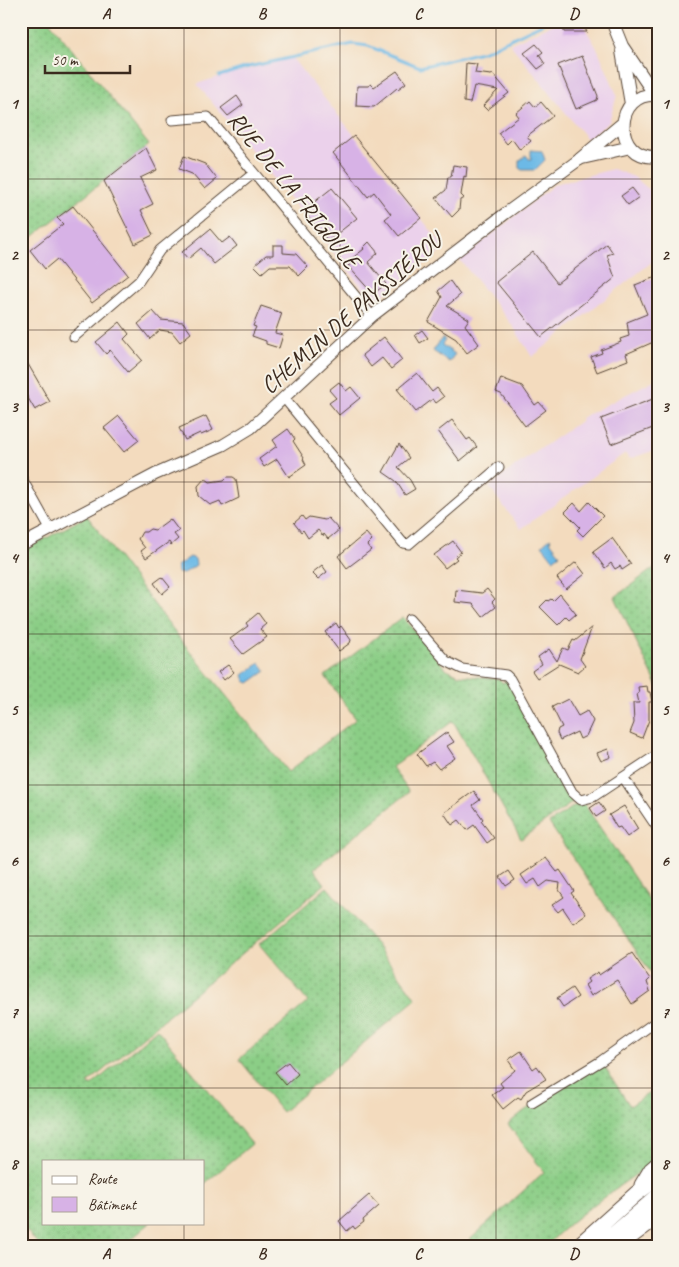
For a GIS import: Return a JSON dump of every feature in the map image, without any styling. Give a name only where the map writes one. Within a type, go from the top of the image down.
[{"type":"highway","points":[[636,1194],[651,1170],[658,1164]]},
{"type":"highway","points":[[578,1246],[658,1177]]},
{"type":"highway","points":[[600,1246],[658,1196]]},
{"type":"highway","points":[[618,1246],[658,1216]]},
{"type":"main road","points":[[612,21],[622,46],[656,95],[638,99],[631,104],[623,123],[623,132],[631,147],[638,153],[657,158]]},
{"type":"main road","points":[[622,46],[631,104]]},
{"type":"main road","name":"CHEMIN DE PAYSSIÉROU","points":[[580,158],[623,123]]},
{"type":"main road","name":"CHEMIN DE PAYSSIÉROU","points":[[580,158],[631,147]]},
{"type":"street","name":"RUE DE LA FRIGOULE","points":[[172,120],[208,117],[372,316]]},
{"type":"street","name":"CHEMIN DE PAYSSIÉROU","points":[[21,545],[50,528],[141,482],[223,445],[251,428],[372,316],[506,212],[580,158]]},
{"type":"street","points":[[74,338],[139,281],[160,250],[254,173]]},
{"type":"street","points":[[284,398],[403,543],[410,544],[499,467]]},
{"type":"street","points":[[21,477],[50,528]]},
{"type":"street","points":[[409,619],[446,661],[462,669],[506,675],[515,687],[572,792],[580,800],[592,797],[658,754]]},
{"type":"street","points":[[623,777],[658,829]]},
{"type":"street","points":[[532,1103],[601,1061],[658,1020]]},
{"type":"shaded area","points":[[559,21],[581,21],[598,50],[617,95],[609,122],[587,139],[510,44]]},
{"type":"shaded area","points":[[292,58],[445,248],[374,302],[197,84]]},
{"type":"shaded area","points":[[613,169],[634,177],[651,191],[658,205],[658,257],[532,357],[513,326],[460,260],[555,184]]},
{"type":"shaded area","points":[[658,378],[658,449],[629,459],[625,453],[521,529],[489,487],[510,470],[582,420],[581,418]]},
{"type":"green space","points":[[21,21],[49,21],[149,145],[21,246]]},
{"type":"green space","points":[[87,516],[185,645],[288,772],[356,719],[325,676],[403,617],[445,668],[459,675],[499,679],[503,683],[508,679],[573,802],[521,839],[453,721],[392,767],[409,792],[314,869],[325,884],[88,1083],[91,1086],[157,1029],[252,1144],[205,1183],[205,1160],[42,1160],[42,1224],[149,1224],[123,1246],[40,1246],[21,1224],[21,552]]},
{"type":"green space","points":[[658,565],[658,687],[615,597]]},
{"type":"green space","points":[[582,801],[658,913],[658,983],[549,823]]},
{"type":"green space","points":[[327,887],[376,944],[416,999],[282,1112],[239,1059],[308,1002],[259,944]]},
{"type":"green space","points":[[602,1063],[630,1106],[658,1087],[658,1159],[586,1211],[546,1246],[463,1246],[544,1172],[508,1124],[524,1111]]},
{"type":"water","points":[[531,150],[542,151],[545,160],[535,170],[522,170],[519,168],[519,161],[526,155],[531,159]]},
{"type":"water","points":[[442,338],[445,340],[442,345],[455,354],[449,362],[433,351]]},
{"type":"water","points":[[550,538],[550,541],[560,554],[553,559],[542,545]]},
{"type":"water","points":[[190,557],[195,559],[196,565],[183,574],[177,573],[177,566]]},
{"type":"water","points":[[260,663],[266,671],[249,683],[245,681],[243,675]]},
{"type":"building","points":[[564,23],[582,23],[587,32],[564,32]]},
{"type":"building","points":[[536,44],[543,52],[539,55],[545,64],[538,69],[524,53]]},
{"type":"building","points":[[582,56],[598,96],[597,100],[576,109],[558,65]]},
{"type":"building","points":[[466,63],[477,64],[475,73],[493,74],[509,93],[487,110],[483,106],[498,90],[474,86],[470,103],[464,102]]},
{"type":"building","points":[[397,71],[406,83],[374,107],[356,106],[357,86],[368,86],[371,84],[374,87]]},
{"type":"building","points":[[237,96],[243,105],[228,116],[221,108]]},
{"type":"building","points":[[530,101],[535,107],[541,102],[553,116],[527,136],[531,141],[520,150],[512,139],[507,144],[498,133],[519,117],[516,113]]},
{"type":"building","points":[[354,136],[421,218],[399,236],[385,219],[391,214],[374,192],[368,197],[333,153]]},
{"type":"building","points":[[146,148],[157,170],[140,178],[153,204],[141,210],[153,235],[135,244],[104,181]]},
{"type":"building","points":[[184,156],[205,164],[217,179],[205,189],[192,174],[179,169]]},
{"type":"building","points":[[453,165],[467,167],[461,195],[464,198],[460,200],[459,210],[452,217],[436,198],[446,190],[448,177],[451,177]]},
{"type":"building","points":[[332,188],[357,218],[328,241],[303,211]]},
{"type":"building","points":[[632,188],[639,197],[628,205],[621,196]]},
{"type":"building","points":[[73,206],[128,275],[92,303],[57,259],[45,269],[30,250],[63,224],[57,218]]},
{"type":"building","points":[[210,229],[222,243],[230,237],[237,246],[214,264],[201,248],[188,259],[182,252]]},
{"type":"building","points":[[369,242],[378,253],[368,262],[386,284],[373,294],[348,266],[352,263],[350,260],[364,249]]},
{"type":"building","points":[[607,244],[613,253],[607,255],[615,278],[541,337],[496,282],[533,252],[557,283]]},
{"type":"building","points":[[273,245],[283,245],[283,253],[296,254],[308,267],[299,276],[290,266],[270,266],[262,273],[254,265],[266,255],[273,255]]},
{"type":"building","points":[[658,276],[658,340],[626,354],[628,360],[597,372],[591,357],[602,353],[601,350],[621,342],[620,339],[629,336],[627,322],[647,314],[635,285]]},
{"type":"building","points":[[450,281],[460,295],[447,306],[469,319],[465,325],[479,344],[467,353],[456,339],[428,322],[442,297],[438,291]]},
{"type":"building","points":[[261,306],[282,313],[275,333],[283,335],[279,348],[266,344],[266,341],[252,336],[256,327],[253,326]]},
{"type":"building","points":[[153,311],[161,320],[183,322],[191,333],[180,342],[172,332],[160,330],[150,339],[138,324]]},
{"type":"building","points":[[120,322],[129,334],[124,339],[142,360],[128,372],[110,350],[106,354],[96,342]]},
{"type":"building","points":[[422,330],[428,338],[420,343],[415,335]]},
{"type":"building","points":[[384,337],[402,360],[391,369],[382,358],[371,367],[362,355]]},
{"type":"building","points":[[21,352],[50,402],[35,410],[21,386]]},
{"type":"building","points":[[417,373],[432,392],[437,388],[444,397],[436,403],[433,399],[416,412],[397,389]]},
{"type":"building","points":[[501,378],[522,386],[535,405],[539,402],[546,410],[525,426],[501,394],[496,392]]},
{"type":"building","points":[[339,382],[346,391],[351,387],[360,398],[339,415],[329,403],[336,398],[329,390]]},
{"type":"building","points":[[658,397],[658,426],[611,444],[601,419]]},
{"type":"building","points":[[119,416],[139,440],[124,452],[104,428]]},
{"type":"building","points":[[206,416],[213,430],[201,435],[200,433],[185,440],[179,428]]},
{"type":"building","points":[[452,420],[467,440],[470,438],[477,447],[460,461],[438,431]]},
{"type":"building","points":[[288,429],[295,439],[293,441],[304,458],[306,465],[289,477],[277,459],[264,467],[259,459],[277,446],[273,440]]},
{"type":"building","points":[[399,444],[409,458],[398,467],[410,480],[415,489],[405,495],[396,481],[383,472]]},
{"type":"building","points":[[227,477],[236,479],[239,498],[222,506],[220,501],[210,505],[199,496],[198,486],[205,478],[210,482],[224,480]]},
{"type":"building","points":[[589,502],[603,516],[583,536],[577,530],[580,527],[565,512],[574,503],[581,511]]},
{"type":"building","points":[[302,516],[305,520],[309,517],[325,520],[328,518],[339,530],[328,539],[318,530],[308,538],[303,530],[301,532],[294,523]]},
{"type":"building","points":[[170,519],[179,531],[174,534],[178,539],[171,545],[169,542],[146,558],[141,551],[145,548],[138,539],[142,532],[150,529],[155,530]]},
{"type":"building","points":[[366,533],[372,540],[367,545],[371,550],[347,568],[338,556]]},
{"type":"building","points":[[612,538],[631,564],[622,570],[620,566],[615,569],[611,563],[605,568],[593,552]]},
{"type":"building","points":[[453,541],[461,552],[455,557],[457,559],[445,568],[434,555]]},
{"type":"building","points":[[576,562],[585,574],[566,589],[557,578]]},
{"type":"building","points":[[322,565],[327,572],[318,579],[312,573]]},
{"type":"building","points":[[162,577],[170,587],[162,594],[154,583]]},
{"type":"building","points":[[487,589],[495,599],[492,602],[496,607],[483,617],[473,604],[455,602],[456,590],[482,593]]},
{"type":"building","points":[[560,594],[576,614],[569,620],[566,617],[558,625],[540,607],[547,600],[551,599],[553,601]]},
{"type":"building","points":[[258,613],[266,624],[260,629],[267,637],[243,654],[230,639],[248,626],[246,623]]},
{"type":"building","points":[[336,623],[339,628],[341,626],[351,640],[350,643],[339,651],[325,632]]},
{"type":"building","points":[[592,627],[580,659],[585,666],[578,672],[559,664],[537,678],[532,671],[542,664],[538,657],[549,649],[557,661],[563,648],[568,650],[573,640],[575,641]]},
{"type":"building","points":[[228,665],[234,672],[224,680],[218,672]]},
{"type":"building","points":[[647,686],[652,702],[649,702],[649,720],[642,738],[630,733],[634,723],[633,703],[639,703],[638,687]]},
{"type":"building","points":[[568,699],[578,716],[587,711],[593,721],[586,736],[580,739],[577,732],[560,740],[557,733],[558,729],[562,727],[552,707]]},
{"type":"building","points":[[447,732],[454,742],[447,746],[455,758],[439,769],[433,762],[426,766],[417,754]]},
{"type":"building","points":[[608,749],[611,757],[601,761],[597,753]]},
{"type":"building","points":[[474,791],[480,800],[473,805],[483,819],[481,821],[494,838],[487,843],[474,825],[467,830],[459,820],[452,825],[444,813]]},
{"type":"building","points":[[599,802],[605,811],[596,817],[590,808]]},
{"type":"building","points":[[624,806],[638,829],[627,837],[620,827],[617,828],[609,815]]},
{"type":"building","points":[[546,858],[557,872],[560,870],[574,891],[571,893],[586,914],[573,923],[563,908],[558,912],[552,905],[564,897],[559,890],[560,883],[548,881],[540,887],[535,879],[527,884],[521,875]]},
{"type":"building","points":[[509,871],[515,880],[506,886],[500,877]]},
{"type":"building","points":[[632,953],[650,979],[647,982],[650,991],[632,1004],[617,980],[591,996],[585,985],[589,982],[587,979],[598,972],[599,975]]},
{"type":"building","points":[[572,988],[578,997],[563,1007],[557,998]]},
{"type":"building","points":[[521,1051],[533,1069],[537,1066],[546,1079],[526,1091],[521,1099],[518,1097],[503,1109],[492,1095],[503,1087],[500,1083],[515,1070],[508,1060]]},
{"type":"building","points":[[288,1062],[298,1074],[286,1085],[275,1072]]},
{"type":"building","points":[[369,1195],[379,1206],[363,1220],[364,1222],[355,1229],[353,1226],[347,1231],[339,1221]]},
{"type":"waterway","points":[[219,76],[248,67],[353,44],[368,46],[420,67],[485,51],[548,21]]}]
